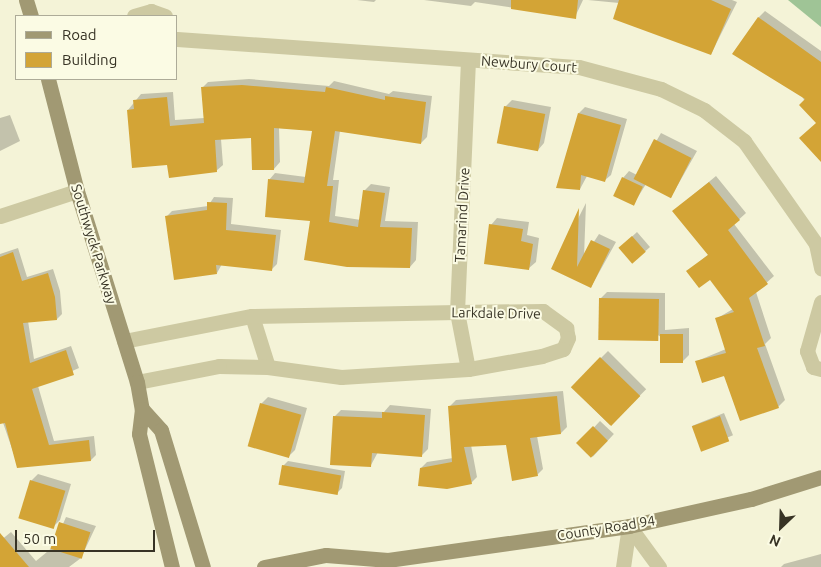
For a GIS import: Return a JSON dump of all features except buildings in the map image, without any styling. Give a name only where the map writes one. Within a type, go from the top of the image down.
[{"type":"street","points":[[26,0],[31,15]]},
{"type":"street","points":[[137,15],[151,11],[162,15]]},
{"type":"street","name":"Newbury Court","points":[[178,40],[579,66],[661,89],[704,110],[744,141],[816,244],[821,268]]},
{"type":"street","name":"Tamarind Drive","points":[[468,60],[457,312],[468,369]]},
{"type":"street","name":"Southwyck Parkway","points":[[48,80],[78,191],[138,382],[142,409],[139,434],[172,567]]},
{"type":"street","points":[[0,216],[78,191]]},
{"type":"street","points":[[821,302],[807,352],[813,367],[821,369]]},
{"type":"street","name":"Larkdale Drive","points":[[124,341],[252,316],[543,312],[566,328],[563,349],[468,369],[341,377],[268,367],[219,366],[138,382]]},
{"type":"street","points":[[252,316],[268,367]]},
{"type":"street","points":[[142,409],[161,430],[203,567]]},
{"type":"street","name":"County Road 94","points":[[264,567],[326,555],[381,564],[629,526],[751,499],[821,477]]},
{"type":"street","points":[[623,567],[629,526]]},
{"type":"street","points":[[629,526],[659,567]]},
{"type":"green space","points":[[788,0],[821,0],[821,27]]}]
